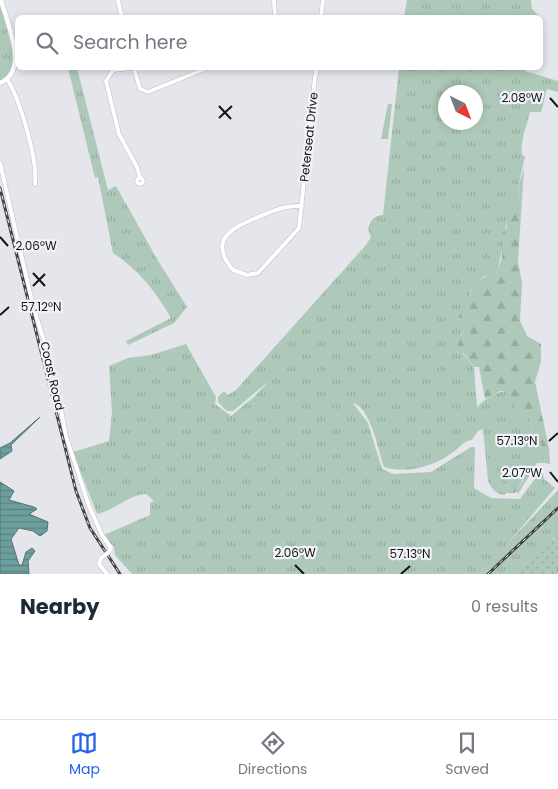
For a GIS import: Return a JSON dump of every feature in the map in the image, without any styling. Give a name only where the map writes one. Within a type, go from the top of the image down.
[{"type":"main road","points":[[1,0],[15,55]]},
{"type":"main road","points":[[0,83],[7,79],[14,71],[15,65]]},
{"type":"street","points":[[118,0],[121,15]]},
{"type":"street","points":[[274,0],[275,15]]},
{"type":"street","points":[[322,15],[323,0]]},
{"type":"street","points":[[113,70],[106,81],[119,134],[137,167],[140,178]]},
{"type":"street","points":[[134,70],[138,84],[144,92],[152,92],[202,70]]},
{"type":"street","name":"Peterseat Drive","points":[[302,206],[284,206],[232,229],[224,240],[223,249],[233,270],[250,275],[265,267],[299,228],[302,206],[317,70]]},
{"type":"street","points":[[7,79],[18,100],[35,167],[35,184]]},
{"type":"street","name":"Coast Road","points":[[0,163],[33,306],[53,369],[66,436],[89,506],[102,535],[112,548],[101,558],[99,564],[107,574]]},
{"type":"green space","points":[[407,0],[531,0],[532,9],[538,15],[404,15]]},
{"type":"green space","points":[[0,4],[15,59],[11,73],[0,81]]},
{"type":"green space","points":[[68,70],[78,70],[108,190],[116,186],[157,259],[187,307],[174,323],[128,345],[126,341],[171,318],[146,282],[113,253],[98,177],[95,178]]},
{"type":"green space","points":[[399,70],[525,70],[558,81],[558,92],[547,89],[541,112],[530,112],[522,144],[522,154],[525,157],[518,187],[520,192],[519,201],[510,203],[499,265],[496,274],[483,277],[471,290],[466,310],[467,326],[460,335],[463,354],[474,367],[477,407],[495,394],[509,391],[531,420],[534,440],[541,444],[545,463],[537,463],[518,494],[516,491],[524,480],[520,477],[518,480],[503,483],[509,488],[504,495],[496,492],[488,481],[483,429],[478,431],[472,440],[463,443],[455,451],[436,462],[419,468],[402,470],[384,467],[369,421],[359,406],[353,403],[368,423],[382,469],[393,474],[431,472],[471,447],[475,447],[474,488],[491,498],[520,499],[534,480],[537,466],[542,466],[544,479],[555,488],[509,542],[558,490],[558,536],[550,540],[512,574],[132,574],[115,555],[114,547],[104,535],[150,515],[150,503],[154,501],[146,494],[141,494],[97,514],[73,452],[109,441],[112,413],[109,366],[128,358],[151,355],[186,344],[216,397],[215,404],[231,416],[255,396],[269,381],[233,411],[227,411],[218,402],[218,397],[224,391],[228,395],[236,390],[366,245],[371,237],[368,229],[375,217],[383,215]]},
{"type":"green space","points":[[388,104],[392,104],[388,139],[381,139]]},
{"type":"green space","points":[[524,169],[518,261],[522,283],[520,321],[527,336],[541,344],[541,361],[535,382],[549,448],[550,464],[545,463],[541,444],[534,440],[531,420],[517,414],[515,402],[507,397],[509,391],[500,391],[485,399],[479,367],[474,367],[458,346],[460,335],[467,326],[466,318],[460,318],[458,315],[466,310],[469,296],[478,282],[496,273],[502,258],[502,234],[507,228],[506,219],[510,202],[519,200],[520,192],[518,187]]},
{"type":"green space","points":[[522,471],[527,473],[515,493],[505,493],[509,488],[502,482],[513,477],[518,480],[517,473]]},
{"type":"green space","points":[[558,534],[558,574],[512,574],[550,539],[554,539]]},
{"type":"water","points":[[40,417],[11,445],[12,451],[0,459],[0,448],[10,443]]},
{"type":"water","points":[[0,482],[14,491],[9,500],[34,507],[37,509],[29,514],[48,522],[47,531],[40,536],[33,531],[19,528],[11,539],[19,565],[22,565],[26,552],[32,548],[35,551],[28,561],[29,574],[0,574]]},
{"type":"railway","points":[[0,188],[76,491],[90,528],[120,574]]},
{"type":"railway","points":[[488,574],[558,508]]}]
